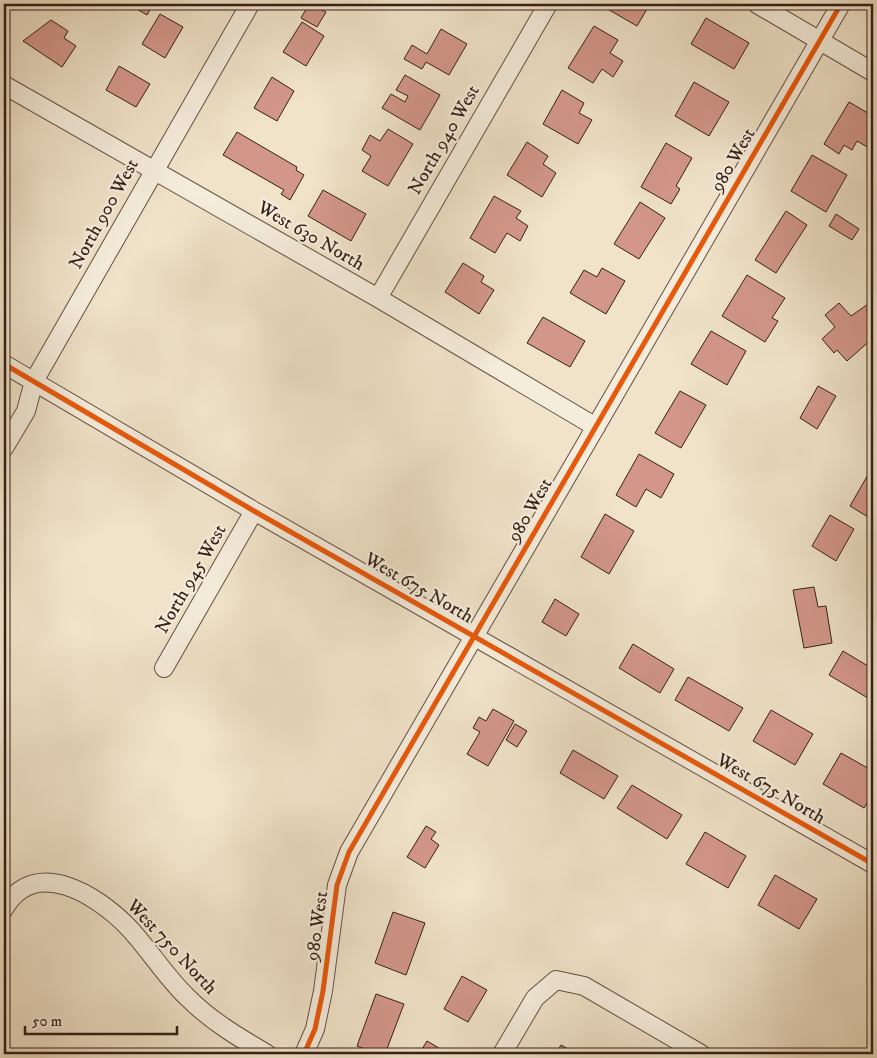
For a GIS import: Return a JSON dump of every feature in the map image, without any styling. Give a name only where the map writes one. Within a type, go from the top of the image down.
[{"type":"street","name":"North 900 West","points":[[4,448],[26,411],[34,381],[153,170],[250,4]]},
{"type":"street","name":"North 940 West","points":[[378,298],[548,4]]},
{"type":"street","points":[[757,4],[873,72]]},
{"type":"street","name":"980 West","points":[[304,1054],[315,1029],[323,991],[338,885],[349,852],[841,4]]},
{"type":"street","name":"West 630 North","points":[[4,85],[378,298],[596,427]]},
{"type":"street","name":"West 675 North","points":[[4,364],[254,511],[873,864]]},
{"type":"street","name":"North 945 West","points":[[164,668],[254,511]]},
{"type":"street","name":"West 750 North","points":[[4,909],[24,887],[41,881],[57,882],[78,892],[108,910],[142,943],[186,996],[221,1027],[267,1054]]},
{"type":"street","points":[[502,1054],[535,998],[556,980],[584,986],[701,1054]]},
{"type":"building","points":[[76,4],[111,4],[111,5],[76,6]]},
{"type":"building","points":[[128,4],[153,4],[147,15]]},
{"type":"building","points":[[309,4],[326,12],[317,27],[301,18]]},
{"type":"building","points":[[481,4],[493,4],[490,9]]},
{"type":"building","points":[[605,4],[650,4],[637,26],[604,7]]},
{"type":"building","points":[[160,14],[183,27],[165,58],[142,44]]},
{"type":"building","points":[[706,18],[749,43],[734,69],[691,44]]},
{"type":"building","points":[[51,20],[68,31],[64,38],[76,46],[62,67],[23,41]]},
{"type":"building","points":[[302,22],[324,36],[306,66],[283,52]]},
{"type":"building","points":[[594,26],[618,40],[610,53],[623,61],[613,77],[602,69],[593,83],[568,68]]},
{"type":"building","points":[[441,29],[467,44],[449,75],[426,62],[422,69],[404,59],[412,45],[427,54]]},
{"type":"building","points":[[119,66],[150,84],[136,107],[106,90]]},
{"type":"building","points":[[405,75],[440,95],[420,130],[382,108],[391,94],[405,102],[408,96],[396,90]]},
{"type":"building","points":[[272,77],[294,91],[277,121],[254,108]]},
{"type":"building","points":[[694,82],[729,102],[709,136],[675,116]]},
{"type":"building","points":[[562,90],[584,103],[579,113],[592,120],[578,144],[543,124]]},
{"type":"building","points":[[849,102],[873,116],[873,140],[869,148],[857,141],[852,150],[844,145],[839,154],[824,144]]},
{"type":"building","points":[[388,129],[413,144],[388,186],[362,171],[371,156],[362,150],[370,135],[380,141]]},
{"type":"building","points":[[237,132],[297,167],[296,170],[304,175],[290,200],[281,194],[284,190],[223,155]]},
{"type":"building","points":[[527,142],[548,156],[543,164],[556,173],[542,197],[507,175]]},
{"type":"building","points":[[666,143],[692,158],[676,186],[680,189],[671,204],[641,187]]},
{"type":"building","points":[[812,155],[847,175],[826,212],[791,191]]},
{"type":"building","points":[[323,190],[366,214],[351,241],[308,216]]},
{"type":"building","points":[[494,196],[521,211],[516,218],[528,226],[520,241],[507,233],[495,253],[470,238]]},
{"type":"building","points":[[640,202],[665,218],[639,259],[614,244]]},
{"type":"building","points":[[786,211],[807,225],[776,273],[755,260]]},
{"type":"building","points":[[836,214],[859,229],[852,240],[829,226]]},
{"type":"building","points":[[463,263],[484,276],[481,282],[494,290],[479,314],[445,292]]},
{"type":"building","points":[[602,268],[625,281],[606,314],[570,293],[584,270],[597,277]]},
{"type":"building","points":[[747,275],[785,298],[772,318],[778,321],[765,342],[722,316]]},
{"type":"building","points":[[839,303],[851,316],[868,304],[873,310],[873,338],[847,361],[837,350],[834,353],[822,339],[835,327],[825,315]]},
{"type":"building","points":[[543,317],[585,341],[570,367],[527,343]]},
{"type":"building","points":[[711,331],[746,351],[727,385],[691,364]]},
{"type":"building","points":[[818,386],[836,396],[817,429],[800,418]]},
{"type":"building","points":[[680,391],[706,405],[681,448],[655,433]]},
{"type":"building","points":[[639,454],[674,474],[661,498],[646,489],[636,507],[616,495]]},
{"type":"building","points":[[873,466],[873,520],[850,506]]},
{"type":"building","points":[[605,514],[634,531],[609,574],[581,557]]},
{"type":"building","points":[[830,515],[854,529],[836,561],[812,546]]},
{"type":"building","points":[[814,587],[818,607],[826,606],[832,643],[804,648],[793,590]]},
{"type":"building","points":[[555,599],[579,614],[566,636],[542,622]]},
{"type":"building","points":[[633,644],[674,669],[660,693],[619,668]]},
{"type":"building","points":[[843,651],[873,669],[873,701],[829,675]]},
{"type":"building","points":[[688,677],[743,708],[729,731],[675,700]]},
{"type":"building","points":[[493,709],[514,721],[488,766],[467,754],[480,732],[473,728],[479,717],[486,721]]},
{"type":"building","points":[[771,710],[813,734],[795,765],[753,741]]},
{"type":"building","points":[[515,724],[527,731],[517,747],[506,740]]},
{"type":"building","points":[[573,750],[618,776],[604,799],[560,773]]},
{"type":"building","points":[[841,753],[873,771],[873,793],[864,808],[823,784]]},
{"type":"building","points":[[632,785],[682,815],[667,839],[617,808]]},
{"type":"building","points":[[426,826],[436,832],[431,839],[439,845],[425,868],[407,857]]},
{"type":"building","points":[[705,832],[746,856],[728,888],[686,864]]},
{"type":"building","points":[[775,875],[817,899],[799,929],[758,905]]},
{"type":"building","points":[[393,912],[425,923],[406,975],[375,963]]},
{"type":"building","points":[[462,976],[487,990],[468,1022],[444,1009]]},
{"type":"building","points":[[376,994],[404,1004],[385,1054],[377,1054],[357,1046]]},
{"type":"building","points":[[427,1041],[449,1054],[419,1054]]},
{"type":"building","points":[[561,1045],[577,1054],[556,1054]]},
{"type":"cycle path","points":[[304,1054],[315,1029],[323,991],[337,885],[349,852],[841,4]]},
{"type":"cycle path","points":[[4,364],[254,511],[873,864]]}]
